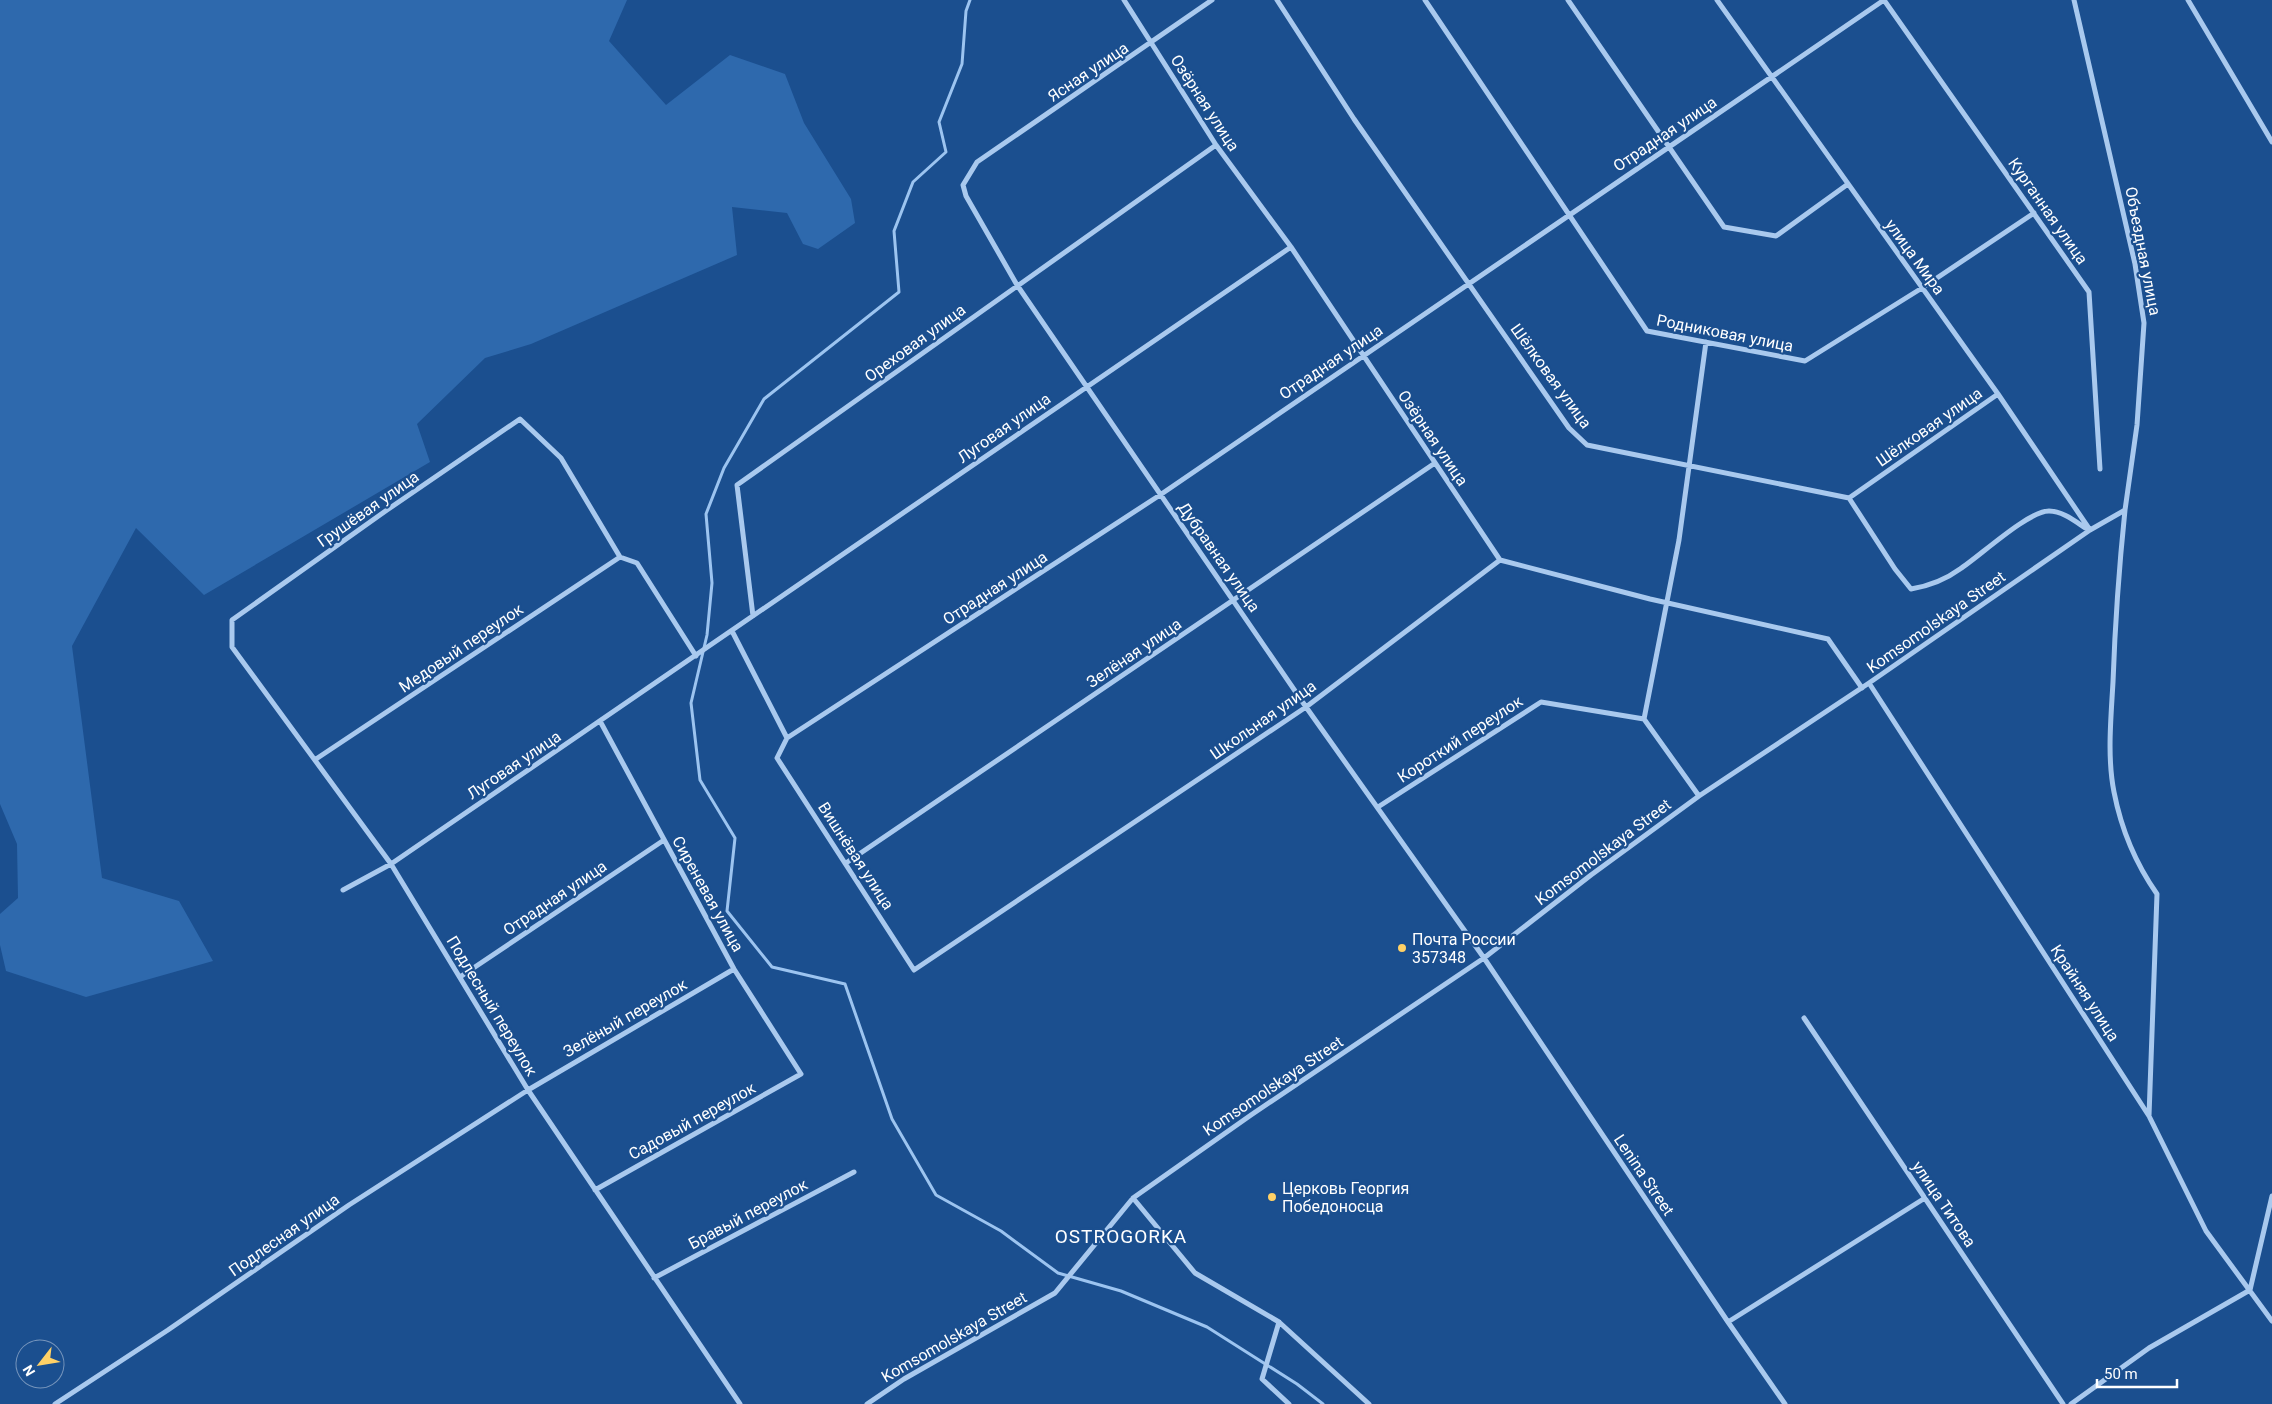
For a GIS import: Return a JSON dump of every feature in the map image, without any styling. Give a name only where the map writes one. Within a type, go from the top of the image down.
[{"type":"street","name":"Озёрная улица","points":[[1124,0],[1216,145],[1291,247],[1500,560]]},
{"type":"street","name":"Ясная улица","points":[[977,162],[1152,44],[1212,0]]},
{"type":"street","name":"Шёлковая улица","points":[[1277,0],[1354,119],[1569,428],[1587,444],[1849,498],[1998,394]]},
{"type":"street","name":"Родниковая улица","points":[[1425,0],[1647,331],[1805,361],[1922,288],[2034,213]]},
{"type":"street","points":[[1568,0],[1724,227],[1776,236],[1848,184]]},
{"type":"street","name":"улица Мира","points":[[1717,0],[1998,394],[2090,530]]},
{"type":"street","name":"Отрадная улица","points":[[787,738],[1160,495],[1884,0]]},
{"type":"street","name":"Курганная улица","points":[[1884,0],[2089,292],[2100,469]]},
{"type":"street","name":"Объездная улица","points":[[2074,0],[2135,264],[2144,323],[2137,425],[2119,568],[2110,742],[2114,792],[2126,836],[2142,872],[2157,894],[2149,1116]]},
{"type":"street","points":[[2188,0],[2272,142]]},
{"type":"street","name":"Ореховая улица","points":[[753,616],[737,485],[1216,145]]},
{"type":"street","name":"Дубравная улица","points":[[977,162],[963,185],[966,196],[1018,285],[1306,707],[1484,958]]},
{"type":"street","name":"Луговая улица","points":[[343,890],[391,864],[1291,247]]},
{"type":"street","points":[[1699,796],[1644,720],[1679,540],[1706,342]]},
{"type":"street","name":"Грушёвая улица","points":[[232,620],[520,419],[562,458],[620,557]]},
{"type":"street","name":"Зелёная улица","points":[[846,863],[1435,463]]},
{"type":"street","points":[[1849,498],[1895,570],[1911,589],[1929,586],[1959,570],[2033,515],[2050,511],[2067,516],[2090,530]]},
{"type":"street","name":"Komsomolskaya Street","points":[[867,1404],[904,1380],[1054,1293],[1134,1198],[1259,1110],[1484,958],[1591,875],[1699,796],[1862,688],[2090,530],[2125,510]]},
{"type":"street","points":[[620,557],[637,563],[696,656]]},
{"type":"street","name":"Медовый переулок","points":[[316,759],[620,557]]},
{"type":"street","points":[[1500,560],[1666,602],[1828,639],[1862,688]]},
{"type":"street","name":"Школьная улица","points":[[1033,892],[1306,707],[1500,560]]},
{"type":"street","name":"Подлесный переулок","points":[[232,620],[232,647],[316,759],[391,864],[528,1090],[740,1404]]},
{"type":"street","points":[[732,631],[787,738]]},
{"type":"street","name":"Крайняя улица","points":[[1869,683],[2149,1116],[2206,1230],[2272,1321]]},
{"type":"street","name":"Короткий переулок","points":[[1378,807],[1541,702],[1644,720]]},
{"type":"street","name":"Сиреневая улица","points":[[600,721],[734,969],[801,1074]]},
{"type":"street","name":"Вишнёвая улица","points":[[787,738],[777,758],[914,970],[1033,892]]},
{"type":"street","name":"Отрадная улица","points":[[460,977],[664,840]]},
{"type":"street","name":"Lenina Street","points":[[1484,958],[1785,1404]]},
{"type":"street","name":"Зелёный переулок","points":[[528,1090],[734,969]]},
{"type":"street","name":"улица Титова","points":[[1804,1018],[2063,1404]]},
{"type":"street","name":"Садовый переулок","points":[[596,1190],[801,1074]]},
{"type":"street","name":"Подлесная улица","points":[[56,1404],[168,1330],[349,1205],[528,1090]]},
{"type":"street","name":"Бравый переулок","points":[[654,1278],[854,1172]]},
{"type":"street","points":[[2071,1404],[2149,1348],[2250,1290],[2272,1196]]},
{"type":"street","points":[[1134,1198],[1196,1273],[1279,1322],[1369,1404]]},
{"type":"street","points":[[1728,1322],[1925,1198]]},
{"type":"street","points":[[1279,1322],[1262,1379],[1289,1404]]},
{"type":"shaded area","points":[[0,0],[627,0],[609,41],[666,105],[730,55],[785,74],[804,123],[851,199],[855,223],[818,249],[803,244],[787,213],[732,207],[737,255],[531,344],[485,358],[417,424],[430,462],[204,595],[136,528],[72,646],[102,878],[179,901],[213,961],[86,997],[6,971],[0,945],[0,914],[18,898],[17,844],[0,804]]},
{"type":"waterway","points":[[970,0],[966,11],[962,64],[939,122],[946,152],[913,182],[894,231],[899,292],[764,399],[724,468],[706,514],[712,583],[707,635],[691,703],[700,780],[735,838],[727,911],[772,967],[845,984],[892,1119],[936,1195],[1001,1231],[1058,1273],[1121,1291],[1207,1327],[1297,1384],[1323,1404]]},
{"type":"place","name":"Почта России 357348","points":[[1402,948]]},
{"type":"place","name":"Церковь Георгия Победоносца","points":[[1272,1197]]},
{"type":"district","name":"OSTROGORKA","points":[[1121,1236]]}]
